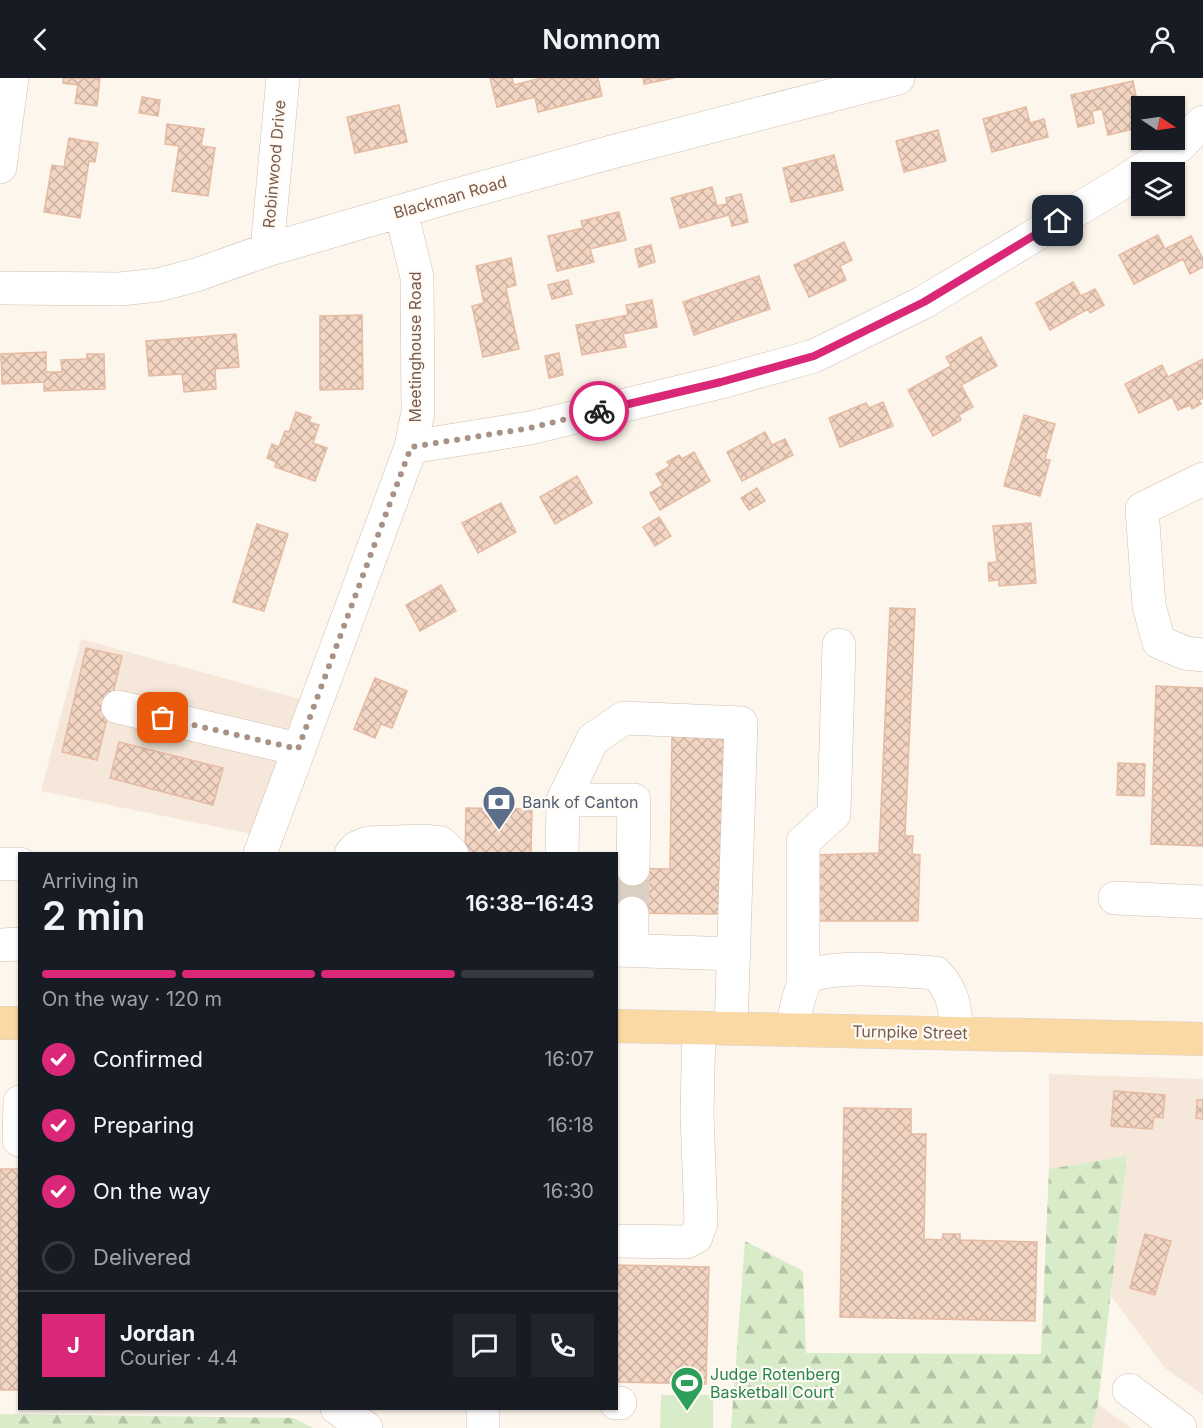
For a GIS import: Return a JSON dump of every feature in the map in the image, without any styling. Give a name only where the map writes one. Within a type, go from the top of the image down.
[{"type":"main road","points":[[0,1023],[18,1023]]},
{"type":"main road","name":"Turnpike Street","points":[[618,1026],[1203,1039]]},
{"type":"street","points":[[0,167],[12,78]]},
{"type":"street","name":"Robinwood Drive","points":[[267,250],[283,78]]},
{"type":"street","name":"Blackman Road","points":[[0,288],[120,289],[158,285],[196,275],[267,250],[608,153],[898,78]]},
{"type":"street","points":[[411,447],[530,428],[721,382],[814,356],[924,302],[1178,147],[1203,122]]},
{"type":"street","name":"Meetinghouse Road","points":[[262,852],[411,447],[418,412],[417,277],[401,211]]},
{"type":"street","points":[[1203,479],[1142,509],[1149,606],[1159,642],[1185,653],[1203,655]]},
{"type":"street","points":[[803,986],[803,842],[834,814],[839,645]]},
{"type":"street","points":[[118,707],[298,749]]},
{"type":"street","points":[[562,852],[563,800],[593,739],[624,718],[741,723],[731,1029]]},
{"type":"street","points":[[563,800],[634,800],[633,869]]},
{"type":"street","points":[[353,852],[368,843],[437,847]]},
{"type":"street","points":[[0,864],[18,864]]},
{"type":"street","points":[[1116,898],[1203,902]]},
{"type":"street","points":[[632,913],[624,950],[734,954]]},
{"type":"street","points":[[0,945],[18,944]]},
{"type":"street","points":[[792,1030],[797,1003],[809,975],[823,972],[872,970],[936,973],[948,985],[955,1009],[957,1033]]},
{"type":"street","points":[[618,1241],[686,1242],[696,1237],[701,1223],[697,1113],[699,1029]]},
{"type":"street","points":[[0,1139],[18,1140]]},
{"type":"street","points":[[1129,1390],[1180,1428]]},
{"type":"street","points":[[340,1410],[366,1428]]},
{"type":"street","points":[[483,1410],[483,1428]]},
{"type":"shaded area","points":[[81,639],[300,699],[252,834],[41,791]]},
{"type":"shaded area","points":[[1049,1074],[1203,1079],[1203,1395],[1165,1368],[1111,1296],[1127,1156],[1049,1169]]},
{"type":"shaded area","points":[[1098,1404],[1131,1428],[1092,1428]]},
{"type":"green space","points":[[1127,1156],[1098,1404],[1092,1428],[731,1428],[745,1241],[803,1271],[806,1353],[1041,1354],[1049,1169]]},
{"type":"green space","name":"Judge Rotenberg Basketball Court","points":[[661,1395],[713,1395],[713,1428],[660,1428]]},
{"type":"green space","points":[[0,1414],[294,1418],[313,1428],[0,1428]]},
{"type":"building","points":[[63,78],[100,78],[97,106],[75,103],[78,85],[63,83]]},
{"type":"building","points":[[490,78],[512,78],[514,85],[541,78],[598,78],[602,96],[538,112],[535,97],[497,107]]},
{"type":"building","points":[[643,78],[674,78],[644,84]]},
{"type":"building","points":[[1133,81],[1136,96],[1131,96],[1131,130],[1108,135],[1102,109],[1092,111],[1094,123],[1078,127],[1071,95]]},
{"type":"building","points":[[142,97],[160,100],[158,116],[139,113]]},
{"type":"building","points":[[399,105],[407,142],[355,153],[347,117]]},
{"type":"building","points":[[1026,107],[1030,123],[1044,119],[1048,137],[992,152],[983,119]]},
{"type":"building","points":[[167,124],[204,129],[201,146],[215,148],[208,196],[172,191],[179,146],[165,144]]},
{"type":"building","points":[[938,130],[946,161],[904,172],[896,141]]},
{"type":"building","points":[[69,138],[98,143],[95,162],[89,161],[80,218],[44,212],[52,165],[64,167]]},
{"type":"building","points":[[834,155],[843,190],[791,202],[783,168]]},
{"type":"building","points":[[712,187],[717,206],[727,204],[726,198],[741,194],[748,222],[732,226],[729,215],[680,228],[671,198]]},
{"type":"building","points":[[619,212],[626,240],[590,249],[594,262],[557,271],[548,236],[583,228],[581,221]]},
{"type":"building","points":[[1158,235],[1165,249],[1191,236],[1203,259],[1203,267],[1190,274],[1183,259],[1134,284],[1119,255]]},
{"type":"building","points":[[844,242],[852,260],[840,266],[846,280],[809,297],[794,265]]},
{"type":"building","points":[[651,245],[655,262],[639,267],[635,249]]},
{"type":"building","points":[[511,258],[516,285],[506,288],[519,349],[483,357],[472,306],[484,303],[476,266]]},
{"type":"building","points":[[759,276],[770,309],[694,335],[683,302]]},
{"type":"building","points":[[568,280],[572,294],[552,299],[548,285]]},
{"type":"building","points":[[1073,282],[1081,296],[1095,289],[1104,305],[1090,313],[1088,309],[1050,330],[1036,303]]},
{"type":"building","points":[[652,300],[657,327],[623,334],[626,347],[582,355],[576,325],[628,315],[626,305]]},
{"type":"building","points":[[362,315],[363,389],[320,390],[320,316]]},
{"type":"building","points":[[236,334],[239,367],[215,369],[216,389],[184,392],[182,374],[149,376],[146,341]]},
{"type":"building","points":[[981,337],[997,366],[961,385],[973,407],[959,415],[961,420],[933,436],[908,390],[951,366],[946,357]]},
{"type":"building","points":[[46,352],[46,372],[62,372],[61,360],[87,359],[87,354],[104,354],[105,389],[44,391],[44,382],[2,384],[1,354]]},
{"type":"building","points":[[559,353],[563,375],[549,378],[545,356]]},
{"type":"building","points":[[1203,359],[1203,398],[1199,400],[1201,404],[1192,409],[1190,405],[1178,410],[1172,397],[1139,413],[1125,384],[1162,365],[1168,377]]},
{"type":"building","points":[[883,402],[893,426],[840,447],[829,418],[866,403],[869,408]]},
{"type":"building","points":[[296,412],[311,417],[309,422],[319,425],[313,443],[327,448],[315,481],[275,467],[276,462],[267,458],[272,444],[279,447],[285,431],[289,432]]},
{"type":"building","points":[[1024,415],[1055,424],[1045,459],[1050,460],[1040,496],[1004,486]]},
{"type":"building","points":[[765,432],[772,445],[785,439],[793,455],[742,481],[727,452]]},
{"type":"building","points":[[694,452],[710,481],[660,510],[650,493],[663,485],[656,474],[670,466],[667,462],[679,455],[682,459]]},
{"type":"building","points":[[577,476],[592,503],[555,524],[540,497]]},
{"type":"building","points":[[757,488],[765,501],[749,510],[741,498]]},
{"type":"building","points":[[501,503],[516,532],[478,553],[462,523]]},
{"type":"building","points":[[659,517],[671,536],[655,546],[643,527]]},
{"type":"building","points":[[1031,523],[1036,583],[999,586],[999,580],[989,581],[988,563],[997,562],[993,526]]},
{"type":"building","points":[[257,524],[288,534],[264,611],[233,602]]},
{"type":"building","points":[[441,585],[456,611],[420,631],[406,605]]},
{"type":"building","points":[[890,608],[915,609],[905,836],[913,836],[912,854],[920,855],[918,921],[814,921],[815,855],[879,853]]},
{"type":"building","points":[[86,648],[122,656],[97,760],[62,752]]},
{"type":"building","points":[[375,678],[407,691],[392,728],[381,724],[375,738],[354,729]]},
{"type":"building","points":[[1156,686],[1203,688],[1203,846],[1151,844]]},
{"type":"building","points":[[672,736],[724,737],[721,914],[618,913],[618,868],[670,869]]},
{"type":"building","points":[[119,742],[223,768],[213,805],[110,778]]},
{"type":"building","points":[[1118,763],[1145,764],[1144,796],[1117,795]]},
{"type":"building","name":"Bank of Canton","points":[[466,808],[532,809],[531,852],[465,852]]},
{"type":"building","points":[[1114,1091],[1165,1095],[1163,1118],[1154,1117],[1152,1129],[1111,1126]]},
{"type":"building","points":[[1197,1100],[1203,1100],[1203,1119],[1196,1118]]},
{"type":"building","points":[[844,1108],[911,1109],[911,1134],[926,1134],[924,1239],[942,1240],[943,1234],[960,1234],[960,1240],[1037,1242],[1035,1321],[840,1317]]},
{"type":"building","points":[[0,1169],[18,1169],[18,1390],[0,1390]]},
{"type":"building","points":[[1145,1234],[1171,1241],[1155,1295],[1130,1288]]},
{"type":"building","points":[[618,1265],[709,1267],[706,1384],[618,1382]]},
{"type":"tunnel","points":[[632,913],[633,869]]},
{"type":"way so far","points":[[163,718],[298,749],[411,447],[530,428],[599,411]]},
{"type":"place","name":"Bank of Canton","points":[[499,831]]},
{"type":"place","name":"Judge Rotenberg Basketball Court","points":[[687,1412]]},
{"type":"route","points":[[599,411],[721,382],[814,356],[924,302],[1058,221]]}]
